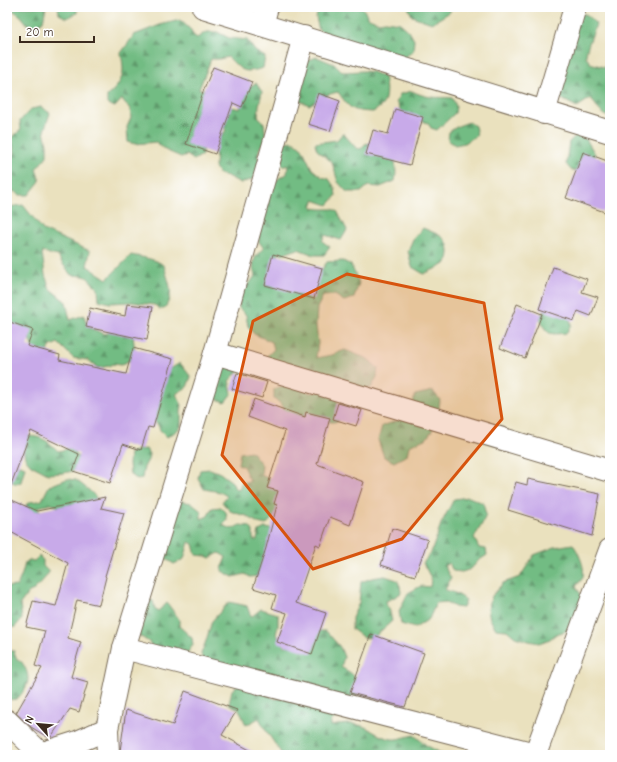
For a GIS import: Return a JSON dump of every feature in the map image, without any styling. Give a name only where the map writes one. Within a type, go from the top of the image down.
[{"type":"street","points":[[203,7],[264,16],[304,37],[544,113],[610,132]]},
{"type":"street","points":[[544,113],[575,7]]},
{"type":"street","points":[[108,755],[107,729],[124,648],[214,353],[304,37]]},
{"type":"street","points":[[214,353],[610,471]]},
{"type":"street","points":[[124,648],[535,755],[610,550]]},
{"type":"street","points":[[7,721],[41,754],[75,743],[107,729]]},
{"type":"highlighted area","points":[[347,274],[484,303],[502,419],[402,539],[313,569],[222,455],[253,321]]},
{"type":"green space","points":[[8,7],[46,7],[43,21],[36,26],[28,25],[21,16]]},
{"type":"green space","points":[[58,7],[77,7],[77,13],[67,18],[59,14]]},
{"type":"green space","points":[[319,7],[362,7],[369,18],[379,22],[385,21],[400,23],[409,31],[414,40],[413,51],[401,60],[331,37],[319,30],[316,18]]},
{"type":"green space","points":[[408,7],[451,7],[450,12],[432,23],[412,16]]},
{"type":"green space","points":[[586,14],[596,24],[588,46],[586,57],[590,63],[610,69],[610,119],[599,110],[591,98],[577,107],[560,98],[573,15]]},
{"type":"green space","points":[[180,20],[197,38],[206,32],[217,32],[229,38],[247,40],[255,51],[265,57],[263,68],[251,71],[243,70],[228,57],[211,59],[199,89],[215,93],[227,106],[240,109],[243,95],[247,88],[256,83],[262,92],[258,116],[264,123],[266,140],[258,152],[260,166],[253,179],[241,183],[219,174],[215,167],[216,144],[226,130],[218,121],[202,143],[202,155],[194,160],[187,155],[181,157],[165,150],[156,142],[135,144],[128,142],[127,127],[131,118],[130,109],[122,99],[115,107],[107,104],[107,96],[113,91],[123,74],[121,53],[134,35],[160,25]]},
{"type":"green space","points":[[317,57],[336,65],[343,72],[364,71],[372,72],[384,77],[386,90],[383,104],[373,112],[356,110],[346,103],[338,92],[327,95],[309,105],[299,100],[298,83],[303,62]]},
{"type":"green space","points":[[412,91],[428,97],[452,98],[456,106],[455,113],[437,130],[431,128],[428,123],[404,116],[396,102],[400,94]]},
{"type":"green space","points":[[41,107],[50,113],[44,131],[47,144],[47,156],[36,169],[40,181],[29,195],[20,195],[14,191],[7,195],[7,160],[14,153],[12,137],[21,130],[20,121],[31,109]]},
{"type":"green space","points":[[469,122],[475,126],[477,135],[465,143],[455,145],[448,140],[449,132],[458,126]]},
{"type":"green space","points":[[343,133],[356,148],[361,149],[365,144],[381,141],[393,152],[396,170],[395,181],[380,187],[368,186],[361,192],[347,192],[338,182],[332,162],[317,150],[315,143],[337,140]]},
{"type":"green space","points":[[577,135],[586,139],[595,154],[593,161],[580,172],[571,170],[566,164],[569,142]]},
{"type":"green space","points":[[293,141],[302,148],[312,169],[322,177],[329,179],[335,188],[336,196],[328,205],[314,200],[312,208],[332,209],[337,211],[347,230],[341,240],[325,235],[322,241],[330,247],[324,255],[314,255],[298,249],[283,254],[279,252],[276,267],[313,283],[327,262],[343,261],[351,265],[359,283],[354,298],[344,301],[335,295],[323,296],[317,308],[316,325],[318,343],[316,358],[332,355],[345,350],[368,359],[378,368],[377,377],[371,388],[305,388],[309,393],[322,391],[336,397],[339,406],[339,421],[333,422],[322,421],[297,423],[287,421],[283,406],[274,398],[274,389],[285,385],[263,360],[274,349],[272,342],[254,334],[248,326],[246,315],[239,308],[240,288],[250,283],[255,276],[253,267],[254,260],[264,248],[259,242],[259,229],[273,185],[279,178],[287,174],[288,166],[282,165],[282,151],[285,142]]},
{"type":"green space","points":[[23,205],[43,230],[90,251],[87,266],[107,279],[131,255],[153,260],[164,266],[170,296],[164,309],[159,309],[155,305],[131,302],[110,303],[99,300],[98,289],[88,278],[84,276],[71,275],[58,256],[42,252],[45,275],[50,289],[66,302],[70,320],[84,315],[87,327],[105,334],[111,332],[133,336],[135,351],[130,360],[121,365],[112,364],[98,368],[88,360],[73,358],[58,343],[51,346],[45,356],[34,352],[27,332],[7,333],[7,207]]},
{"type":"green space","points":[[423,228],[441,236],[447,242],[449,252],[445,264],[424,274],[412,267],[408,251],[413,239]]},
{"type":"green space","points":[[548,308],[569,315],[571,325],[567,333],[551,334],[546,330],[539,316]]},
{"type":"green space","points":[[180,363],[191,377],[187,387],[176,394],[182,405],[181,427],[167,437],[150,416],[165,372]]},
{"type":"green space","points":[[215,366],[241,368],[229,381],[232,393],[225,402],[211,397],[210,378],[220,377],[221,374]]},
{"type":"green space","points":[[433,391],[440,400],[437,422],[427,438],[409,446],[407,455],[394,462],[384,457],[378,440],[382,426],[412,416],[415,395]]},
{"type":"green space","points":[[26,436],[44,439],[58,451],[67,449],[73,450],[79,459],[73,471],[48,474],[31,465],[25,458],[23,446]]},
{"type":"green space","points":[[146,449],[149,454],[148,460],[144,467],[142,478],[138,480],[130,474],[130,453]]},
{"type":"green space","points":[[251,451],[262,465],[261,475],[275,482],[279,500],[276,514],[266,525],[258,523],[247,516],[230,511],[222,502],[227,496],[220,492],[204,489],[198,478],[200,470],[210,469],[220,473],[232,482],[235,489],[239,490],[241,483],[251,481],[243,466],[238,464],[240,453]]},
{"type":"green space","points":[[20,465],[25,467],[21,482],[16,484],[7,478],[15,467]]},
{"type":"green space","points":[[67,479],[76,480],[90,491],[96,497],[94,504],[63,508],[51,504],[38,507],[44,521],[22,513],[28,503],[42,500],[49,486]]},
{"type":"green space","points":[[469,497],[483,503],[486,515],[474,538],[479,548],[486,549],[487,555],[478,561],[471,569],[462,572],[453,571],[449,563],[444,566],[451,578],[445,590],[466,600],[463,608],[455,607],[446,602],[436,603],[429,619],[415,628],[401,624],[399,611],[408,593],[421,586],[430,587],[431,578],[423,563],[431,553],[441,524],[454,499]]},
{"type":"green space","points":[[177,500],[191,503],[201,511],[201,519],[208,516],[212,508],[221,507],[226,512],[227,521],[222,525],[232,529],[240,525],[249,526],[253,531],[253,540],[257,540],[259,531],[265,528],[272,529],[261,576],[250,577],[245,574],[233,577],[222,571],[226,557],[219,553],[210,558],[196,555],[193,544],[189,542],[184,559],[174,564],[159,555]]},
{"type":"green space","points":[[573,544],[583,566],[582,579],[576,587],[585,601],[578,627],[556,634],[550,639],[539,643],[515,637],[507,630],[496,629],[490,619],[488,609],[492,596],[503,583],[520,577],[534,555],[555,547]]},
{"type":"green space","points":[[39,556],[43,560],[43,566],[49,572],[34,590],[29,592],[20,604],[22,619],[14,628],[7,625],[7,587],[17,586],[25,563],[30,560],[34,561]]},
{"type":"green space","points":[[385,576],[397,580],[400,586],[401,593],[386,601],[392,621],[374,637],[364,638],[352,629],[352,618],[359,603],[361,582],[372,578]]},
{"type":"green space","points":[[144,599],[153,601],[155,610],[158,611],[167,603],[179,619],[179,626],[192,638],[193,645],[182,660],[157,654],[149,642],[127,628]]},
{"type":"green space","points":[[229,602],[247,606],[251,617],[261,609],[278,614],[276,634],[285,647],[295,635],[308,631],[326,631],[340,647],[344,657],[341,667],[354,676],[358,689],[351,706],[331,721],[331,726],[346,724],[360,725],[377,734],[392,739],[414,735],[426,745],[444,755],[280,755],[281,753],[259,718],[246,725],[239,709],[229,704],[232,690],[239,685],[265,693],[275,699],[284,698],[206,666],[201,654],[212,621]]},
{"type":"green space","points":[[7,651],[14,651],[19,661],[26,669],[28,683],[24,691],[17,699],[7,700]]},
{"type":"building","points":[[213,67],[252,82],[242,107],[233,103],[215,154],[186,144]]},
{"type":"building","points":[[318,93],[340,101],[330,131],[308,124]]},
{"type":"building","points":[[395,109],[423,117],[410,165],[366,154],[373,130],[388,134]]},
{"type":"building","points":[[583,152],[610,162],[610,214],[566,198]]},
{"type":"building","points":[[273,254],[322,268],[314,299],[265,285]]},
{"type":"building","points":[[553,267],[587,279],[582,292],[598,297],[591,316],[578,311],[574,321],[539,309]]},
{"type":"building","points":[[127,304],[153,307],[147,340],[86,327],[90,308],[125,316]]},
{"type":"building","points":[[517,304],[542,314],[525,358],[500,348]]},
{"type":"building","points":[[7,321],[33,330],[27,346],[60,355],[59,360],[126,374],[133,348],[173,359],[153,428],[148,427],[141,450],[123,444],[110,483],[73,471],[79,454],[31,431],[9,490],[7,490]]},
{"type":"building","points":[[237,373],[267,382],[262,398],[232,389]]},
{"type":"building","points":[[254,399],[305,417],[306,412],[330,418],[317,464],[364,482],[350,525],[330,517],[320,546],[316,544],[296,603],[326,613],[312,654],[277,642],[287,613],[272,608],[276,595],[253,588],[266,548],[277,505],[274,504],[278,491],[267,488],[285,431],[248,417]]},
{"type":"building","points":[[338,403],[362,410],[356,426],[333,419]]},
{"type":"building","points":[[528,479],[600,494],[592,536],[508,510],[516,482],[527,485]]},
{"type":"building","points":[[105,497],[101,508],[124,513],[105,576],[99,605],[77,600],[68,638],[81,642],[71,677],[88,682],[79,712],[70,709],[49,738],[31,727],[16,713],[42,668],[35,666],[45,631],[26,627],[33,601],[56,606],[68,563],[7,530],[7,498],[37,511]]},
{"type":"building","points":[[392,528],[428,540],[415,576],[381,565]]},
{"type":"building","points":[[371,634],[424,653],[405,707],[350,693]]},
{"type":"building","points":[[185,691],[237,710],[222,735],[259,755],[132,755],[120,751],[126,710],[173,725]]}]
